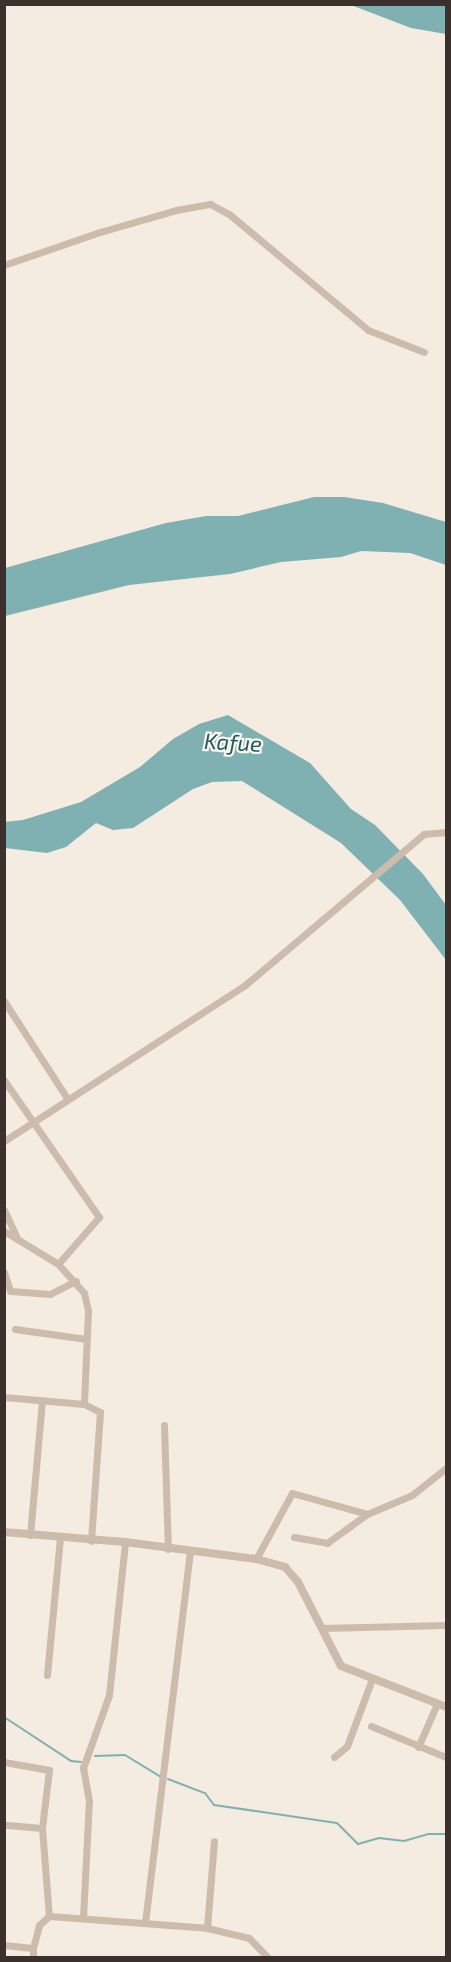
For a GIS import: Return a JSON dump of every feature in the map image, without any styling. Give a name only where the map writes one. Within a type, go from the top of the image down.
[{"type":"street","points":[[4,265],[100,232],[176,210],[210,204],[229,214],[368,330],[424,352]]},
{"type":"street","points":[[4,1141],[67,1098],[245,985],[424,834],[447,832]]},
{"type":"street","points":[[4,1001],[67,1098]]},
{"type":"street","points":[[4,1080],[99,1219],[58,1264]]},
{"type":"street","points":[[4,1210],[17,1238]]},
{"type":"street","points":[[4,1232],[58,1264],[76,1281],[86,1299],[84,1404]]},
{"type":"street","points":[[4,1272],[10,1291],[50,1294],[76,1281]]},
{"type":"street","points":[[15,1329],[86,1339]]},
{"type":"street","points":[[4,1397],[84,1404],[96,1408],[101,1418],[91,1541]]},
{"type":"street","points":[[30,1534],[42,1401]]},
{"type":"street","points":[[164,1425],[168,1549]]},
{"type":"street","points":[[294,1537],[327,1543],[367,1514],[412,1495],[447,1468]]},
{"type":"street","points":[[256,1559],[292,1493],[367,1514]]},
{"type":"street","points":[[4,1532],[91,1541],[125,1542],[190,1553],[256,1559],[274,1563],[291,1573],[341,1666],[447,1707]]},
{"type":"street","points":[[47,1675],[60,1538]]},
{"type":"street","points":[[83,1918],[89,1801],[83,1768],[108,1695],[125,1542]]},
{"type":"street","points":[[145,1923],[190,1553]]},
{"type":"street","points":[[322,1628],[447,1625]]},
{"type":"street","points":[[334,1757],[347,1746],[372,1678]]},
{"type":"street","points":[[418,1747],[437,1704]]},
{"type":"street","points":[[371,1726],[447,1757]]},
{"type":"street","points":[[4,1762],[49,1768],[42,1828],[49,1916]]},
{"type":"street","points":[[4,1826],[42,1828]]},
{"type":"street","points":[[207,1928],[214,1841]]},
{"type":"street","points":[[33,1958],[39,1924],[49,1916],[207,1928],[249,1938],[268,1958]]},
{"type":"street","points":[[4,1945],[33,1948]]},
{"type":"water","points":[[351,5],[446,5],[446,34],[411,28]]},
{"type":"water","points":[[314,497],[344,497],[383,503],[446,522],[446,565],[410,553],[361,551],[341,557],[281,562],[230,574],[129,585],[5,616],[5,568],[166,523],[206,516],[238,516]]},
{"type":"water","name":"Kafue","points":[[228,715],[310,763],[351,809],[375,825],[423,874],[446,905],[446,960],[400,900],[341,843],[242,781],[212,782],[193,789],[133,828],[113,830],[96,823],[66,847],[47,853],[5,848],[4,822],[23,820],[81,802],[140,767],[173,739],[199,724]]},
{"type":"waterway","points":[[4,1717],[71,1761],[81,1762]]},
{"type":"waterway","points":[[95,1756],[125,1755],[161,1777]]},
{"type":"waterway","points":[[168,1779],[205,1793],[214,1805],[337,1823],[358,1844],[379,1838],[404,1841],[428,1834],[446,1834]]}]
